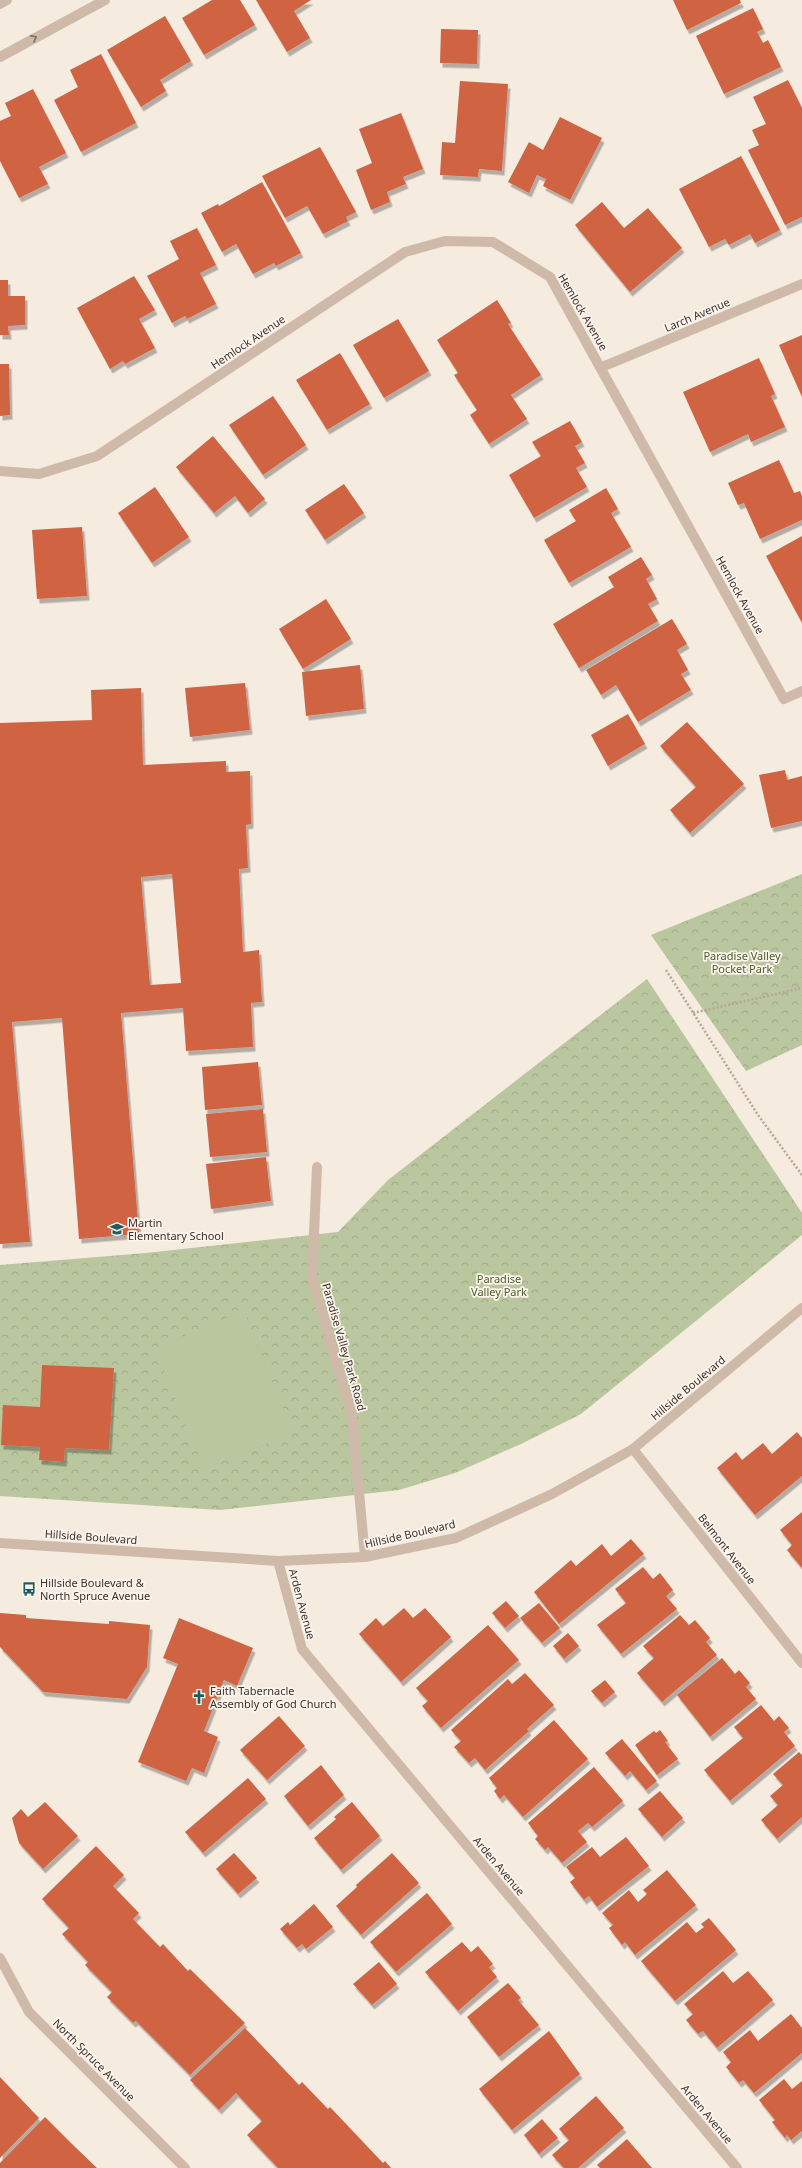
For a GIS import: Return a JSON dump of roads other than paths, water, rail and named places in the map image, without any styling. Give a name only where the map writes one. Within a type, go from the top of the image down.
[{"type":"street","points":[[0,4],[7,0]]},
{"type":"street","points":[[0,56],[105,0]]},
{"type":"street","name":"Hemlock Avenue","points":[[0,471],[39,474],[97,456],[405,252],[445,241],[493,242],[550,277],[602,367],[784,699],[802,691]]},
{"type":"street","name":"Larch Avenue","points":[[602,367],[802,284]]},
{"type":"street","name":"Paradise Valley Park Road","points":[[316,1167],[312,1278],[352,1416],[365,1558]]},
{"type":"street","name":"Hillside Boulevard","points":[[0,1543],[278,1561],[365,1558],[456,1538],[552,1494],[633,1449],[802,1308]]},
{"type":"street","name":"Belmont Avenue","points":[[633,1449],[802,1663]]},
{"type":"street","name":"Arden Avenue","points":[[278,1561],[302,1649],[737,2168]]},
{"type":"street","name":"North Spruce Avenue","points":[[0,1958],[29,2012],[185,2168]]},
{"type":"place","name":"Martin Elementary School","points":[[117,1229]]},
{"type":"place","name":"Hillside Boulevard & North Spruce Avenue","points":[[29,1589]]},
{"type":"place","name":"Faith Tabernacle Assembly of God Church","points":[[199,1697]]},
{"type":"park label","name":"Paradise Valley Pocket Park","points":[[742,962]]},
{"type":"park label","name":"Paradise Valley Park","points":[[499,1285]]}]
